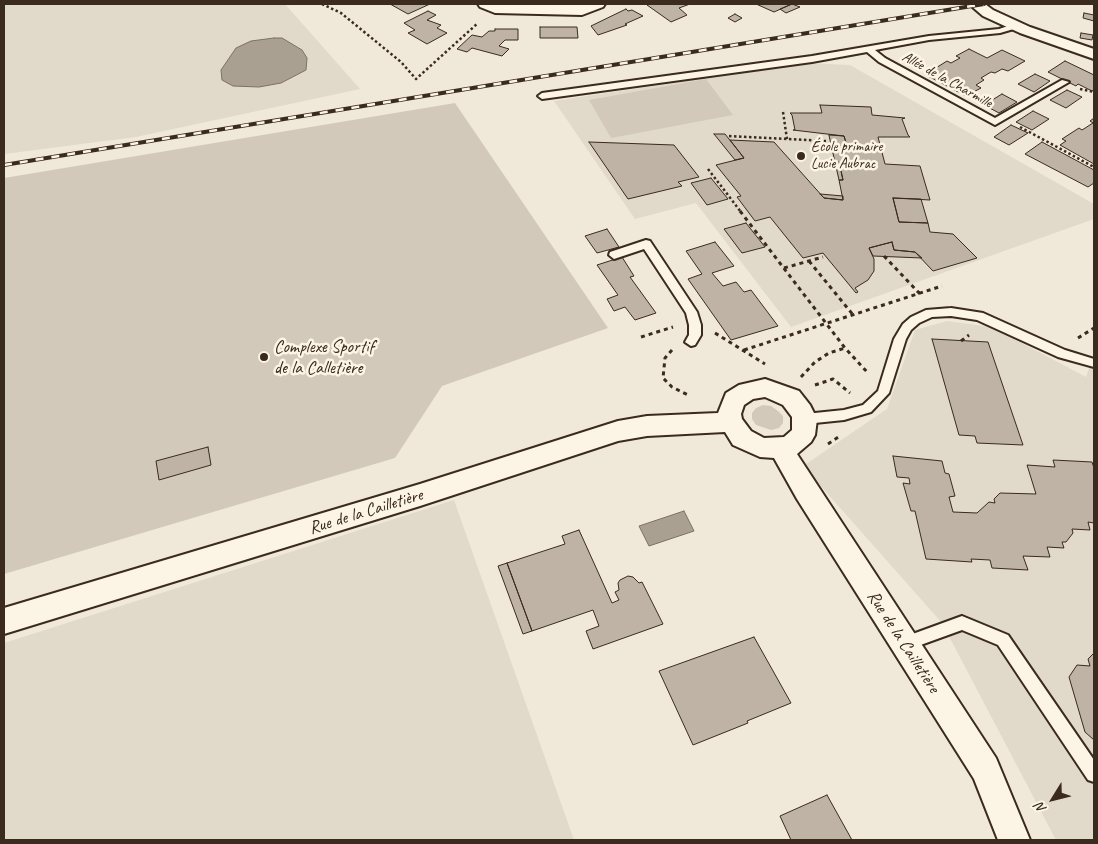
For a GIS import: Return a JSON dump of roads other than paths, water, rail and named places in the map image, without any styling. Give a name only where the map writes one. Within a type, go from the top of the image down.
[{"type":"street","points":[[490,6],[582,10],[598,4]]},
{"type":"street","points":[[976,4],[988,13],[1014,26],[1094,54]]},
{"type":"street","points":[[765,388],[783,394],[798,405],[805,419],[803,435],[790,446],[765,448],[742,438],[731,422],[729,414],[734,400],[747,391],[765,388]]},
{"type":"street","name":"Rue de la Cailletière","points":[[4,621],[420,495],[618,431],[647,426],[731,422]]},
{"type":"street","name":"Rue de la Cailletière","points":[[781,448],[985,769],[1014,840]]},
{"type":"lane","name":"Allée de la Charmille","points":[[542,96],[812,59],[929,38],[1000,31],[1014,26]]},
{"type":"lane","name":"Allée de la Charmille","points":[[870,48],[882,60],[995,122],[1065,82]]},
{"type":"lane","points":[[614,255],[646,244],[691,312],[695,325],[695,335],[691,342]]},
{"type":"lane","points":[[805,419],[844,415],[867,409],[883,393],[900,339],[907,327],[915,320],[930,313],[951,312],[979,316],[1062,354],[1094,363]]},
{"type":"lane","points":[[904,644],[962,623],[1003,640],[1094,774]]},
{"type":"railway","points":[[4,165],[984,4]]},
{"type":"place","name":"École primaire Lucie Aubrac","points":[[801,156]]},
{"type":"place","name":"Complexe Sportif de la Calletière","points":[[264,357]]}]
